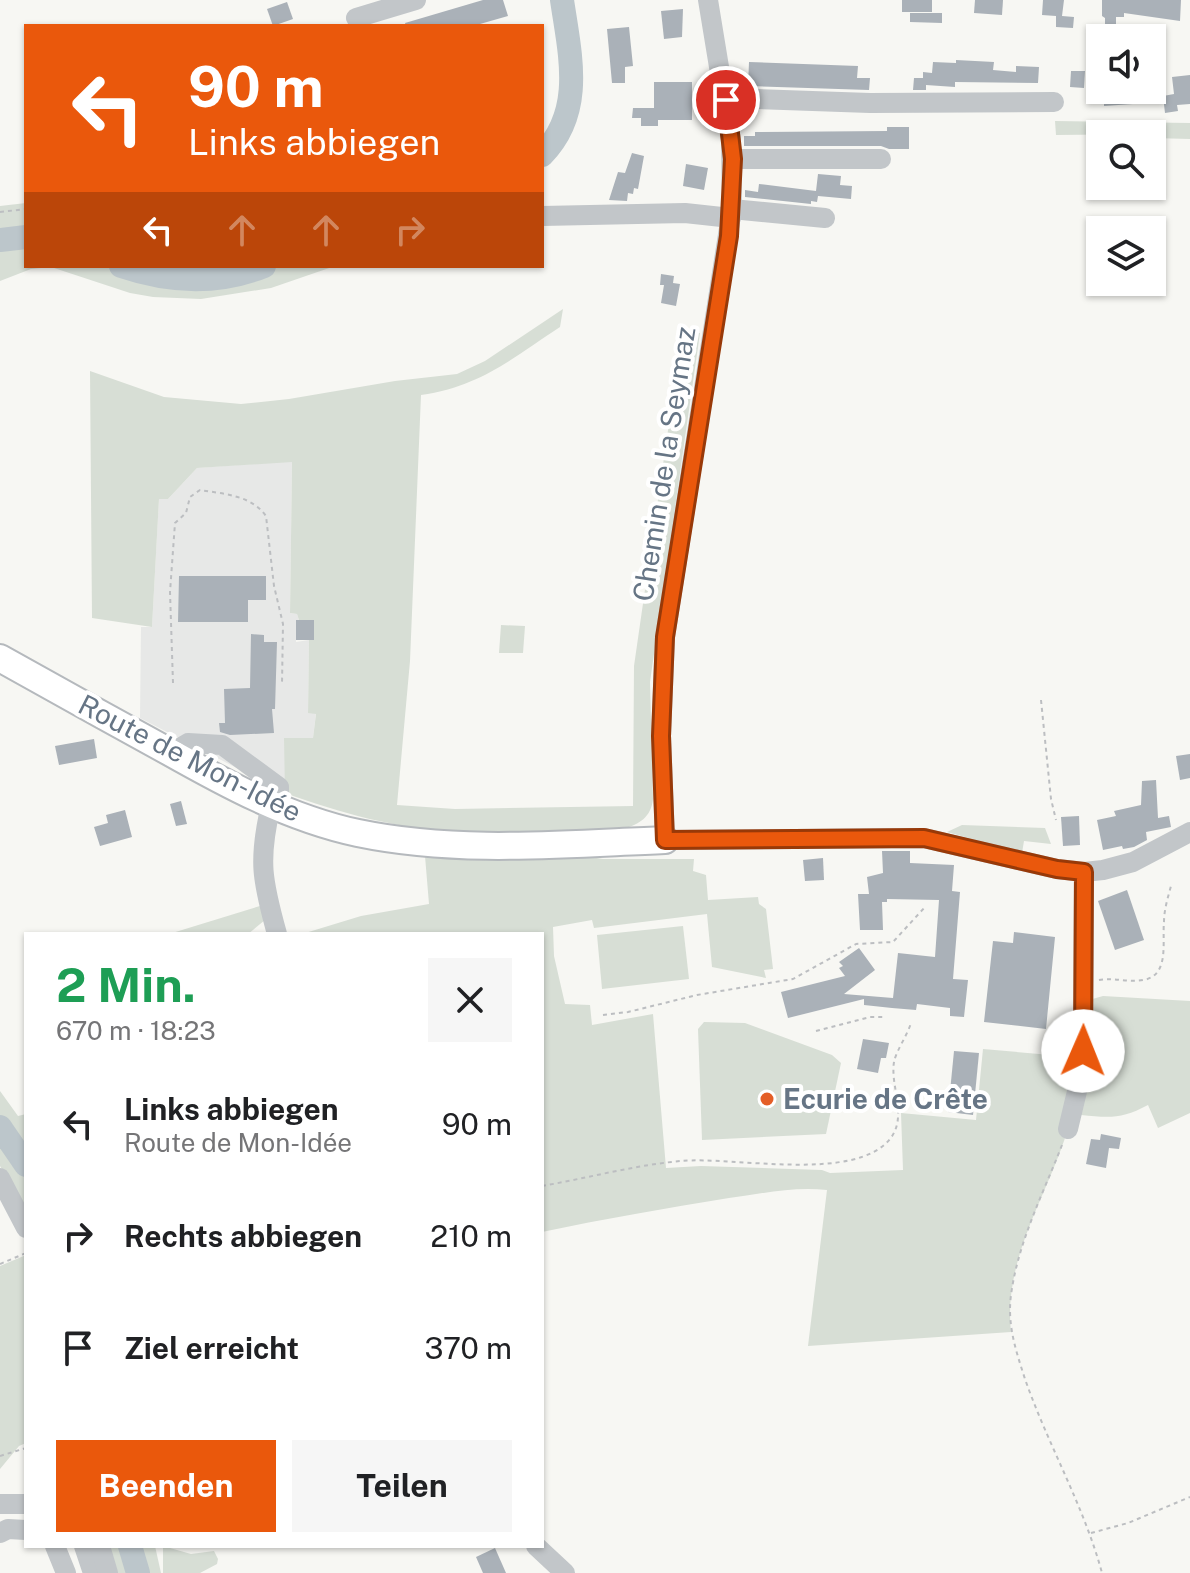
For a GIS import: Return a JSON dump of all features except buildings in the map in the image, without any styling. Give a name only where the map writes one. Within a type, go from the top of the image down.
[{"type":"main road","name":"Route de Mon-Idée","points":[[0,658],[275,807],[355,833],[447,845],[665,840]]},
{"type":"street","points":[[354,18],[416,0]]},
{"type":"street","name":"Chemin de la Seymaz","points":[[665,840],[661,736],[665,637],[731,214],[733,159],[726,98],[708,0]]},
{"type":"street","points":[[726,98],[870,103],[1054,102]]},
{"type":"street","points":[[733,159],[881,159]]},
{"type":"street","points":[[544,216],[685,213],[825,218]]},
{"type":"street","points":[[275,807],[264,834],[263,872],[277,932]]},
{"type":"street","name":"Route de Mon-Idée","points":[[665,840],[924,838],[1057,869],[1084,872],[1133,862],[1190,832]]},
{"type":"street","points":[[1068,1129],[1076,1101],[1083,1051],[1084,872]]},
{"type":"street","points":[[0,1178],[24,1224]]},
{"type":"street","points":[[0,1504],[24,1504]]},
{"type":"street","points":[[0,1533],[8,1529],[24,1530]]},
{"type":"street","points":[[56,1548],[66,1573]]},
{"type":"street","points":[[85,1548],[93,1573]]},
{"type":"street","points":[[101,1548],[108,1573]]},
{"type":"street","points":[[538,1548],[565,1573]]},
{"type":"path","points":[[0,212],[24,209]]},
{"type":"path","points":[[173,683],[170,583],[175,523],[186,513],[190,497],[200,490],[240,497],[262,510],[266,516],[274,586],[283,624],[282,684]]},
{"type":"path","points":[[1041,700],[1056,820]]},
{"type":"path","points":[[1083,985],[1111,978],[1143,980],[1158,972],[1163,961],[1164,918],[1171,886]]},
{"type":"path","points":[[603,1015],[798,978],[856,944],[893,942],[925,907]]},
{"type":"path","points":[[816,1031],[870,1017],[886,1017]]},
{"type":"path","points":[[544,1186],[684,1161],[832,1164],[865,1156],[882,1147],[897,1128],[894,1061],[911,1023]]},
{"type":"path","points":[[1068,1129],[1019,1255],[1011,1295],[1010,1320],[1014,1345],[1035,1406],[1090,1533],[1102,1573]]},
{"type":"path","points":[[0,1264],[24,1254]]},
{"type":"path","points":[[0,1456],[24,1449]]},
{"type":"path","points":[[1090,1533],[1128,1523],[1190,1497]]},
{"type":"shaded area","points":[[1055,121],[1086,121],[1086,135],[1056,135]]},
{"type":"shaded area","points":[[1166,123],[1190,123],[1190,139],[1166,138]]},
{"type":"shaded area","points":[[24,203],[24,268],[41,268],[0,281],[0,206]]},
{"type":"shaded area","points":[[54,268],[329,268],[271,288],[201,299],[130,293]]},
{"type":"shaded area","points":[[563,309],[560,327],[510,360],[461,385],[421,395],[410,661],[397,805],[455,809],[633,806],[634,666],[682,333],[700,333],[650,682],[653,799],[650,811],[639,822],[623,829],[458,832],[370,819],[285,793],[284,738],[313,738],[316,714],[308,713],[309,640],[314,639],[314,621],[299,620],[297,614],[290,613],[292,462],[197,468],[168,499],[159,499],[152,627],[92,618],[90,371],[164,397],[241,404],[289,399],[457,374],[485,361]]},
{"type":"shaded area","points":[[292,461],[290,613],[297,614],[299,620],[296,621],[296,642],[309,640],[308,713],[316,713],[313,738],[285,793],[140,718],[141,627],[152,627],[159,498],[168,499],[197,468]]},
{"type":"shaded area","points":[[501,625],[525,626],[523,653],[499,653]]},
{"type":"shaded area","points":[[962,825],[1045,828],[1051,844],[1024,841],[1022,853],[947,832]]},
{"type":"shaded area","points":[[577,855],[603,859],[694,859],[693,871],[706,875],[708,900],[758,897],[759,904],[766,909],[773,969],[764,970],[766,978],[712,967],[707,914],[594,928],[592,920],[553,927],[554,956],[565,1004],[590,1005],[592,1025],[653,1014],[666,1168],[701,1166],[822,1170],[830,1173],[903,1170],[901,1113],[976,1120],[983,1049],[1062,1056],[1076,1065],[1067,1132],[1028,1230],[1013,1280],[1011,1332],[808,1346],[827,1190],[790,1190],[729,1198],[544,1232],[544,932],[309,932],[361,916],[429,904],[425,856]]},
{"type":"shaded area","points":[[260,906],[265,920],[250,932],[176,932]]},
{"type":"shaded area","points":[[683,926],[689,979],[602,989],[597,935]]},
{"type":"shaded area","points":[[1103,996],[1190,1001],[1190,1113],[1158,1128],[1148,1105],[1116,1116],[1081,1115],[1089,1000]]},
{"type":"shaded area","name":"Ecurie de Crête","points":[[704,1022],[745,1023],[832,1055],[841,1063],[826,1134],[702,1140],[698,1029]]},
{"type":"shaded area","points":[[0,1091],[18,1116],[24,1114],[24,1208],[0,1166]]},
{"type":"shaded area","points":[[24,1256],[24,1444],[0,1469],[0,1266]]},
{"type":"shaded area","points":[[108,1548],[155,1548],[161,1573],[115,1573]]},
{"type":"shaded area","points":[[163,1548],[191,1554],[214,1551],[218,1559],[217,1564],[200,1573],[163,1573]]},
{"type":"waterway","points":[[544,153],[556,138],[569,101],[571,62],[562,0]]},
{"type":"waterway","points":[[0,240],[24,237]]},
{"type":"waterway","points":[[128,268],[192,279],[210,279],[258,268]]},
{"type":"waterway","points":[[0,1127],[24,1162]]},
{"type":"waterway","points":[[131,1548],[138,1573]]},
{"type":"place","name":"Ecurie de Crête","points":[[767,1099]]},
{"type":"route","points":[[726,100],[733,159],[729,236],[665,637],[661,736],[665,840],[924,838],[1057,869],[1084,872],[1083,1051]]}]
